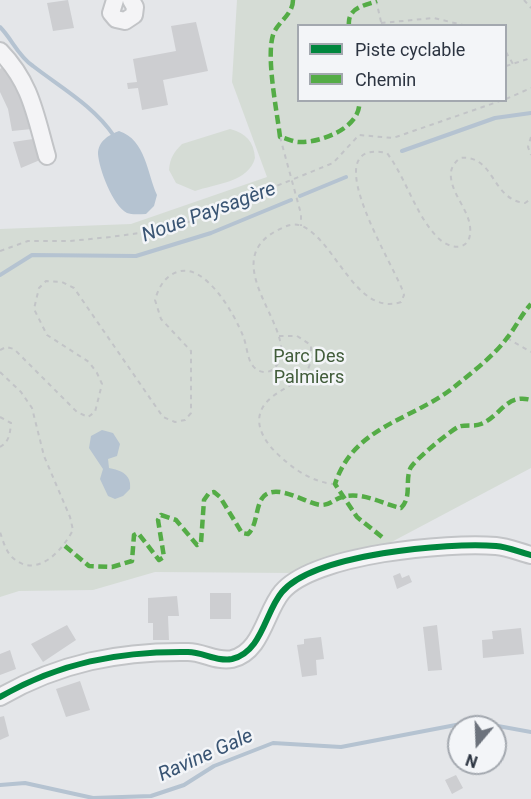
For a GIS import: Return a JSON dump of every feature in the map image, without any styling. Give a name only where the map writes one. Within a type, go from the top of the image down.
[{"type":"street","points":[[114,0],[111,9],[113,17],[124,21],[134,15],[135,7],[131,0]]},
{"type":"street","points":[[0,51],[18,69],[32,97],[47,156]]},
{"type":"street","points":[[382,537],[397,549]]},
{"type":"street","points":[[0,697],[45,673],[65,666],[136,653],[197,652],[219,660],[240,656],[254,643],[273,604],[293,581],[337,564],[397,549],[496,546],[531,555]]},
{"type":"path","points":[[378,0],[382,24],[434,18],[459,24]]},
{"type":"path","points":[[524,0],[531,8]]},
{"type":"path","points":[[507,54],[513,64]]},
{"type":"path","points":[[507,66],[531,58]]},
{"type":"path","points":[[507,99],[531,88]]},
{"type":"path","points":[[0,251],[28,241],[70,241],[155,231],[188,222],[333,163],[359,135],[393,138],[498,102]]},
{"type":"path","points":[[280,137],[301,226],[323,244],[348,277],[366,294],[380,303],[391,305],[401,302],[404,295],[373,234],[355,175],[357,163],[364,154],[376,151],[387,153],[425,223],[444,244],[453,248],[459,248],[466,242],[470,226],[451,180],[451,168],[460,158],[471,157],[478,161],[506,197],[515,202],[525,203],[531,198]]},
{"type":"path","points":[[531,137],[528,147],[531,155]]},
{"type":"path","points":[[0,350],[6,347],[14,349],[77,412],[88,417],[95,412],[102,384],[97,373],[88,362],[47,335],[34,309],[39,288],[46,281],[62,282],[74,288],[164,417],[174,422],[185,420],[191,413],[192,357],[185,342],[160,319],[155,300],[163,281],[174,272],[186,270],[200,275],[234,315],[244,338],[251,365],[257,370],[273,370],[279,363],[278,336],[252,269],[254,256],[261,242],[270,234],[286,226],[301,226]]},
{"type":"path","points":[[278,336],[297,336],[310,345],[312,361],[306,372],[271,398],[260,411],[258,428],[267,446],[288,464],[321,483],[335,484]]},
{"type":"path","points":[[507,338],[531,351]]},
{"type":"path","points":[[0,372],[1,377],[21,392],[32,408],[44,456],[70,517],[72,530],[59,553],[37,565],[24,564],[13,558],[0,532]]},
{"type":"path","points":[[0,417],[11,423],[6,444],[0,447]]},
{"type":"green space","name":"Parc Des Palmiers","points":[[237,0],[531,0],[531,468],[384,546],[293,573],[155,572],[93,590],[19,591],[0,597],[0,229],[131,224],[267,177],[232,82]]},
{"type":"green space","points":[[230,129],[245,136],[253,147],[255,158],[252,166],[246,172],[230,181],[195,191],[176,183],[169,170],[173,156],[182,144]]},
{"type":"water","points":[[119,131],[128,135],[140,149],[157,195],[154,206],[146,214],[129,214],[122,209],[112,195],[101,169],[98,149],[102,142]]},
{"type":"water","points":[[102,430],[113,433],[120,444],[117,456],[108,459],[109,468],[125,474],[130,484],[130,489],[123,496],[115,499],[108,496],[100,479],[103,469],[89,448],[91,436]]},
{"type":"building","points":[[68,0],[74,28],[53,31],[47,3]]},
{"type":"building","points":[[196,22],[208,71],[163,80],[168,105],[142,110],[138,88],[128,89],[127,83],[137,82],[133,59],[176,51],[171,26]]},
{"type":"building","points":[[5,65],[27,103],[32,129],[12,131],[8,109],[0,92],[0,69]]},
{"type":"building","points":[[33,139],[40,160],[21,168],[13,142]]},
{"type":"building","points":[[400,573],[402,578],[409,575],[412,582],[397,589],[393,576]]},
{"type":"building","points":[[210,593],[231,593],[231,619],[210,619]]},
{"type":"building","points":[[177,596],[179,616],[168,616],[169,640],[153,640],[153,623],[148,623],[148,598]]},
{"type":"building","points":[[67,625],[76,640],[43,662],[31,644]]},
{"type":"building","points":[[437,625],[442,670],[428,671],[423,627]]},
{"type":"building","points":[[521,628],[524,654],[483,658],[482,640],[493,639],[492,631]]},
{"type":"building","points":[[321,637],[324,659],[316,660],[317,675],[302,677],[297,645],[304,644],[304,639]]},
{"type":"building","points":[[10,650],[16,669],[0,675],[0,654]]},
{"type":"building","points":[[80,681],[90,710],[66,717],[56,689]]},
{"type":"building","points":[[4,716],[9,736],[0,740],[0,717]]},
{"type":"building","points":[[456,775],[463,788],[452,794],[445,780]]},
{"type":"waterway","points":[[0,27],[28,62],[87,106],[114,136]]},
{"type":"waterway","name":"Noue Paysagère","points":[[402,151],[495,118],[531,113]]},
{"type":"waterway","name":"Noue Paysagère","points":[[300,196],[346,177]]},
{"type":"waterway","name":"Noue Paysagère","points":[[0,275],[32,255],[136,256],[211,233],[291,200]]},
{"type":"waterway","name":"Ravine Gale","points":[[0,785],[25,783],[93,798],[151,796],[184,785],[214,766],[273,743],[341,747],[461,724],[487,724],[531,732]]},
{"type":"marked path","points":[[293,0],[290,10],[275,30],[271,45],[271,71],[280,137],[308,142],[339,132],[354,118],[359,102]]},
{"type":"marked path","points":[[349,24],[353,11],[377,1]]},
{"type":"marked path","points":[[382,537],[357,517],[335,484],[344,465],[355,449],[369,437],[436,399],[482,364],[510,334],[531,304]]},
{"type":"marked path","points":[[65,546],[89,566],[112,567],[132,561],[134,535],[138,533],[159,560],[164,557],[158,520],[161,515],[176,520],[197,545],[201,543],[204,500],[209,493],[214,492],[220,497],[242,533],[248,534],[253,526],[261,500],[270,493],[284,493],[321,505],[342,497],[357,496],[401,508],[406,499],[412,465],[447,434],[458,427],[478,425],[488,420],[509,402],[522,399],[531,400]]},
{"type":"cycle path","points":[[0,697],[45,675],[90,661],[114,657],[188,652],[226,660],[232,659],[242,655],[257,640],[282,592],[298,579],[322,568],[351,560],[383,553],[474,545],[509,548],[531,555]]}]
